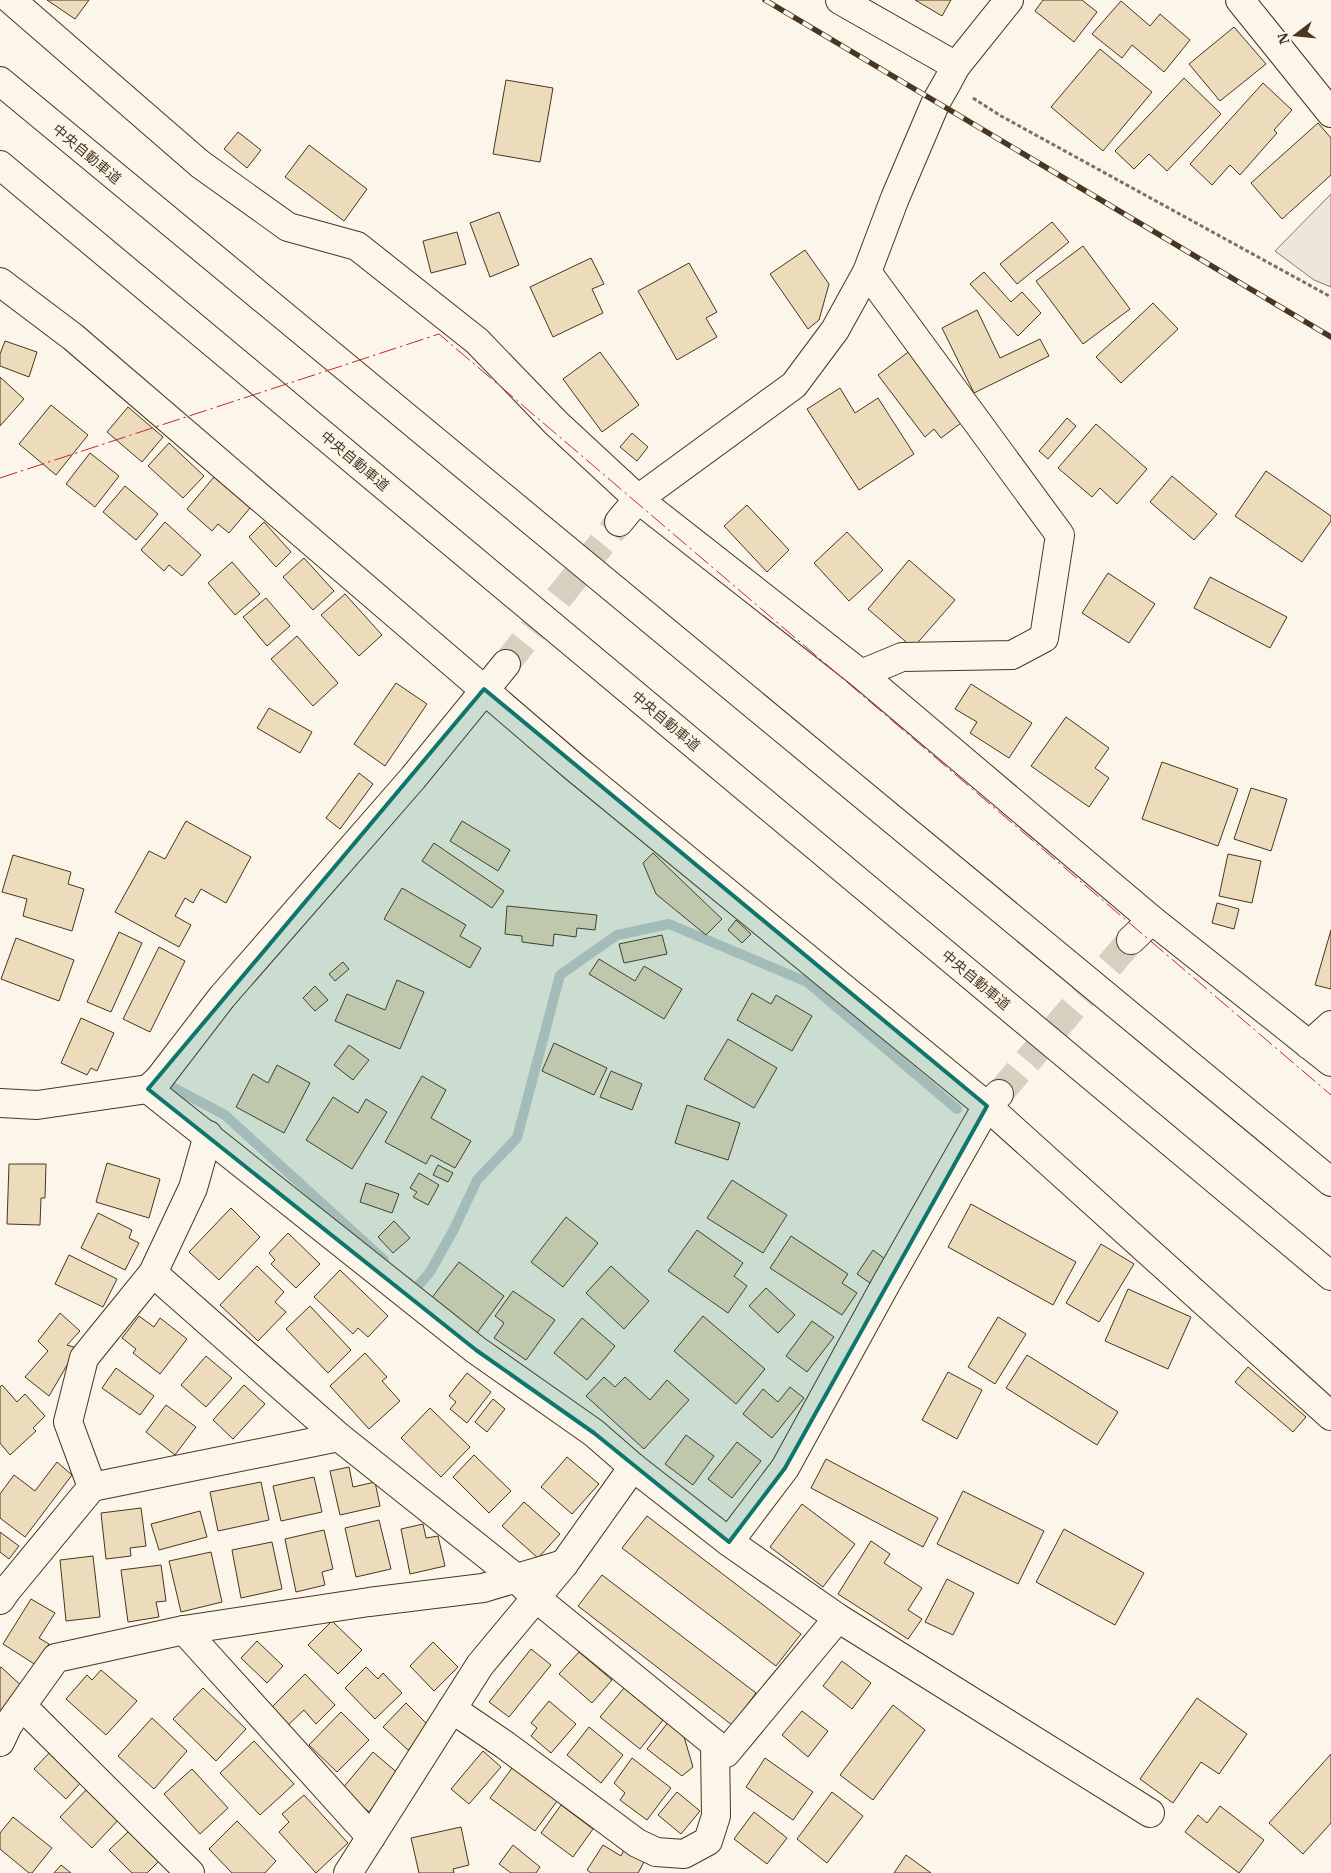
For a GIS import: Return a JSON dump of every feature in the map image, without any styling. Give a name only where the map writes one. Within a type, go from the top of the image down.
[{"type":"main road","points":[[10,0],[200,164],[288,227],[357,246],[477,341],[556,423],[638,499],[861,674],[1152,920],[1331,1062]]},
{"type":"main road","points":[[840,0],[952,73]]},
{"type":"main road","points":[[618,522],[638,499],[794,385],[835,330],[867,272],[895,198],[936,102],[952,73],[1009,0]]},
{"type":"main road","points":[[1240,0],[1331,113]]},
{"type":"main road","name":"中央自動車道","points":[[0,81],[1331,1182]]},
{"type":"main road","name":"中央自動車道","points":[[0,165],[1331,1276]]},
{"type":"main road","points":[[861,674],[902,657],[1012,655],[1044,638],[1060,535],[867,272]]},
{"type":"main road","points":[[0,282],[73,337],[582,774],[994,1100],[1331,1416]]},
{"type":"main road","points":[[0,1103],[37,1105],[148,1089],[222,998],[413,778],[506,664]]},
{"type":"main road","points":[[1131,940],[1152,920]]},
{"type":"main road","points":[[1309,1045],[1331,1025]]},
{"type":"main road","points":[[148,1089],[476,1350],[594,1433],[633,1467],[729,1542],[838,1618],[1150,1813]]},
{"type":"main road","points":[[729,1542],[785,1468],[887,1282],[994,1100]]},
{"type":"main road","points":[[92,1487],[68,1422],[84,1358],[153,1273],[193,1188],[208,1135]]},
{"type":"main road","points":[[153,1273],[339,1437],[516,1578],[536,1598],[726,1753],[838,1618]]},
{"type":"main road","points":[[0,1600],[92,1487],[339,1437]]},
{"type":"main road","points":[[348,1873],[480,1665],[564,1564],[633,1467]]},
{"type":"main road","points":[[0,1742],[8,1725],[56,1658],[184,1630],[369,1602],[483,1588],[564,1564]]},
{"type":"main road","points":[[184,1630],[370,1837]]},
{"type":"main road","points":[[22,1706],[190,1873]]},
{"type":"main road","points":[[452,1709],[505,1745],[637,1843],[656,1852],[684,1854],[708,1841],[716,1816],[715,1744]]},
{"type":"path","points":[[952,73],[1001,116],[1331,297]]},
{"type":"highlighted area","points":[[484,689],[987,1106],[785,1468],[729,1542],[594,1433],[476,1350],[148,1089]]},
{"type":"shaded area","points":[[1331,194],[1331,287],[1314,280],[1275,251]]},
{"type":"building","points":[[47,0],[89,0],[75,19]]},
{"type":"building","points":[[915,0],[951,0],[942,16]]},
{"type":"building","points":[[1043,0],[1082,0],[1097,12],[1074,42],[1035,11]]},
{"type":"building","points":[[1121,1],[1150,26],[1160,14],[1190,40],[1164,72],[1132,45],[1122,58],[1092,34]]},
{"type":"building","points":[[1234,27],[1266,64],[1220,101],[1189,64]]},
{"type":"building","points":[[1100,49],[1152,92],[1103,151],[1051,107]]},
{"type":"building","points":[[1184,78],[1221,114],[1167,171],[1149,154],[1134,169],[1115,151]]},
{"type":"building","points":[[506,80],[553,88],[540,162],[493,154]]},
{"type":"building","points":[[1263,83],[1292,110],[1274,130],[1277,133],[1240,175],[1230,165],[1212,185],[1190,164]]},
{"type":"building","points":[[1318,123],[1331,138],[1331,175],[1282,219],[1251,183]]},
{"type":"building","points":[[238,132],[261,150],[247,168],[224,149]]},
{"type":"building","points":[[309,145],[367,189],[344,221],[285,177]]},
{"type":"building","points":[[499,212],[519,265],[490,277],[470,223]]},
{"type":"building","points":[[1052,222],[1069,242],[1017,284],[1000,264]]},
{"type":"building","points":[[457,232],[466,264],[431,273],[423,241]]},
{"type":"building","points":[[1083,246],[1130,309],[1083,344],[1036,281]]},
{"type":"building","points":[[805,250],[829,284],[819,320],[808,329],[770,274]]},
{"type":"building","points":[[591,258],[604,284],[592,289],[603,313],[553,337],[530,287]]},
{"type":"building","points":[[689,263],[717,312],[706,318],[717,337],[677,360],[638,291]]},
{"type":"building","points":[[984,272],[1011,302],[1022,292],[1041,313],[1018,336],[970,284]]},
{"type":"building","points":[[1153,303],[1178,329],[1121,383],[1096,357]]},
{"type":"building","points":[[977,310],[1000,358],[1040,339],[1049,356],[974,393],[942,328]]},
{"type":"building","points":[[5,341],[37,352],[29,377],[0,366],[0,354]]},
{"type":"building","points":[[911,350],[965,420],[941,438],[934,429],[925,437],[878,375]]},
{"type":"building","points":[[600,352],[639,405],[602,432],[563,379]]},
{"type":"building","points":[[0,377],[24,399],[0,426]]},
{"type":"building","points":[[840,388],[855,413],[878,398],[914,454],[859,490],[807,409]]},
{"type":"building","points":[[51,405],[88,435],[56,475],[19,444]]},
{"type":"building","points":[[128,407],[163,437],[142,462],[107,432]]},
{"type":"building","points":[[1067,418],[1076,426],[1048,459],[1039,451]]},
{"type":"building","points":[[1096,424],[1147,469],[1117,504],[1100,488],[1092,497],[1058,468]]},
{"type":"building","points":[[632,433],[648,447],[637,461],[620,447]]},
{"type":"building","points":[[169,443],[204,476],[183,498],[148,466]]},
{"type":"building","points":[[90,453],[119,476],[95,507],[66,484]]},
{"type":"building","points":[[1266,471],[1331,516],[1331,521],[1302,562],[1235,516]]},
{"type":"building","points":[[1172,476],[1217,514],[1194,540],[1150,502]]},
{"type":"building","points":[[214,477],[250,508],[229,533],[218,524],[212,531],[187,509]]},
{"type":"building","points":[[125,486],[158,514],[136,540],[103,512]]},
{"type":"building","points":[[747,505],[789,550],[767,572],[724,526]]},
{"type":"building","points":[[165,522],[201,555],[182,576],[169,565],[164,571],[141,550]]},
{"type":"building","points":[[264,522],[291,552],[276,567],[249,537]]},
{"type":"building","points":[[847,532],[883,570],[849,601],[814,563]]},
{"type":"building","points":[[304,558],[334,591],[313,610],[283,577]]},
{"type":"building","points":[[909,560],[955,600],[913,648],[868,609]]},
{"type":"building","points":[[232,562],[260,594],[235,615],[208,583]]},
{"type":"building","points":[[1108,573],[1155,604],[1129,643],[1082,613]]},
{"type":"building","points":[[1210,577],[1287,617],[1270,648],[1194,608]]},
{"type":"building","points":[[345,594],[382,635],[359,656],[321,615]]},
{"type":"building","points":[[266,598],[290,626],[267,646],[243,617]]},
{"type":"building","points":[[297,636],[338,683],[313,706],[271,659]]},
{"type":"building","points":[[396,683],[427,704],[385,766],[354,744]]},
{"type":"building","points":[[971,684],[1032,723],[1009,758],[970,733],[977,722],[955,709]]},
{"type":"building","points":[[269,708],[312,732],[300,753],[257,728]]},
{"type":"building","points":[[1066,717],[1109,748],[1095,768],[1109,778],[1089,807],[1031,766]]},
{"type":"building","points":[[1162,762],[1238,789],[1218,846],[1142,819]]},
{"type":"building","points":[[359,773],[373,784],[340,829],[326,818]]},
{"type":"building","points":[[1251,788],[1287,799],[1271,851],[1234,839]]},
{"type":"building","points":[[186,821],[251,857],[226,903],[201,889],[193,903],[185,898],[175,916],[191,925],[179,947],[115,912],[149,851],[165,859]]},
{"type":"building","points":[[462,821],[510,850],[498,871],[450,841]]},
{"type":"building","points":[[434,843],[504,891],[492,908],[422,861]]},
{"type":"building","points":[[653,853],[722,919],[706,935],[656,894],[643,863]]},
{"type":"building","points":[[1228,854],[1261,861],[1252,903],[1219,896]]},
{"type":"building","points":[[13,855],[71,872],[68,884],[84,889],[72,931],[23,916],[27,899],[2,892]]},
{"type":"building","points":[[402,888],[466,925],[460,936],[481,948],[470,968],[384,919]]},
{"type":"building","points":[[1217,903],[1239,909],[1234,929],[1212,923]]},
{"type":"building","points":[[507,906],[597,915],[595,930],[577,928],[576,937],[554,934],[553,946],[522,942],[522,936],[505,934]]},
{"type":"building","points":[[736,920],[751,934],[742,943],[728,930]]},
{"type":"building","points":[[1331,930],[1331,989],[1315,985]]},
{"type":"building","points":[[119,932],[142,943],[111,1012],[87,1002]]},
{"type":"building","points":[[662,935],[667,954],[624,963],[619,944]]},
{"type":"building","points":[[16,938],[74,960],[59,1001],[1,979]]},
{"type":"building","points":[[159,947],[185,961],[150,1032],[123,1019]]},
{"type":"building","points":[[599,959],[635,981],[644,966],[682,989],[664,1019],[589,974]]},
{"type":"building","points":[[343,962],[349,969],[335,981],[329,974]]},
{"type":"building","points":[[397,980],[424,992],[400,1049],[335,1021],[347,994],[385,1010]]},
{"type":"building","points":[[315,986],[328,1000],[315,1011],[303,998]]},
{"type":"building","points":[[752,993],[771,1004],[776,995],[812,1016],[792,1051],[737,1020]]},
{"type":"building","points":[[81,1018],[114,1033],[97,1071],[91,1068],[87,1075],[61,1063]]},
{"type":"building","points":[[728,1039],[777,1068],[754,1108],[704,1079]]},
{"type":"building","points":[[554,1043],[607,1068],[594,1095],[542,1071]]},
{"type":"building","points":[[349,1045],[369,1060],[353,1080],[334,1065]]},
{"type":"building","points":[[277,1065],[310,1083],[284,1133],[236,1107],[253,1074],[268,1083]]},
{"type":"building","points":[[611,1071],[642,1084],[632,1110],[600,1097]]},
{"type":"building","points":[[422,1076],[446,1090],[431,1118],[471,1141],[455,1168],[431,1155],[426,1164],[385,1142]]},
{"type":"building","points":[[333,1097],[358,1113],[366,1099],[387,1112],[352,1169],[306,1140]]},
{"type":"building","points":[[687,1105],[740,1123],[728,1160],[675,1143]]},
{"type":"building","points":[[107,1163],[160,1179],[149,1218],[96,1202]]},
{"type":"building","points":[[9,1164],[46,1164],[45,1198],[41,1198],[40,1225],[7,1224]]},
{"type":"building","points":[[438,1165],[453,1173],[448,1182],[433,1175]]},
{"type":"building","points":[[419,1173],[439,1185],[428,1205],[413,1197],[417,1192],[410,1188]]},
{"type":"building","points":[[732,1180],[787,1215],[763,1253],[707,1218]]},
{"type":"building","points":[[366,1183],[399,1194],[392,1213],[360,1202]]},
{"type":"building","points":[[971,1204],[1076,1262],[1053,1305],[948,1247]]},
{"type":"building","points":[[231,1208],[260,1237],[219,1280],[189,1252]]},
{"type":"building","points":[[98,1213],[132,1230],[129,1238],[139,1243],[125,1270],[81,1248]]},
{"type":"building","points":[[566,1217],[598,1243],[563,1287],[531,1262]]},
{"type":"building","points":[[394,1221],[410,1238],[393,1253],[378,1237]]},
{"type":"building","points":[[697,1230],[743,1263],[734,1276],[747,1286],[728,1313],[668,1271]]},
{"type":"building","points":[[288,1233],[320,1264],[296,1288],[271,1264],[275,1260],[269,1253]]},
{"type":"building","points":[[791,1236],[848,1274],[842,1283],[857,1293],[842,1315],[770,1268]]},
{"type":"building","points":[[1101,1244],[1134,1264],[1099,1322],[1066,1303]]},
{"type":"building","points":[[873,1250],[885,1259],[870,1283],[857,1274]]},
{"type":"building","points":[[69,1255],[117,1279],[103,1307],[55,1284]]},
{"type":"building","points":[[459,1262],[504,1296],[477,1333],[431,1299]]},
{"type":"building","points":[[257,1266],[284,1292],[275,1302],[286,1312],[258,1341],[220,1305]]},
{"type":"building","points":[[611,1266],[649,1301],[624,1329],[586,1293]]},
{"type":"building","points":[[340,1270],[388,1316],[368,1337],[358,1328],[353,1334],[314,1297]]},
{"type":"building","points":[[766,1288],[795,1315],[778,1333],[749,1306]]},
{"type":"building","points":[[1128,1289],[1191,1317],[1168,1369],[1105,1341]]},
{"type":"building","points":[[513,1291],[555,1320],[526,1360],[494,1338],[504,1323],[495,1316]]},
{"type":"building","points":[[310,1306],[351,1350],[328,1373],[286,1329]]},
{"type":"building","points":[[60,1313],[80,1331],[67,1345],[77,1348],[49,1396],[25,1377],[48,1351],[38,1341]]},
{"type":"building","points":[[139,1316],[154,1327],[160,1318],[187,1339],[160,1374],[133,1353],[136,1349],[122,1338]]},
{"type":"building","points":[[703,1316],[765,1369],[736,1404],[674,1351]]},
{"type":"building","points":[[998,1317],[1026,1334],[995,1384],[968,1367]]},
{"type":"building","points":[[582,1318],[615,1346],[587,1380],[554,1353]]},
{"type":"building","points":[[812,1321],[834,1337],[807,1372],[786,1356]]},
{"type":"building","points":[[365,1353],[387,1377],[382,1381],[400,1401],[369,1429],[330,1386]]},
{"type":"building","points":[[1027,1355],[1118,1412],[1097,1445],[1006,1388]]},
{"type":"building","points":[[206,1356],[232,1378],[206,1407],[181,1385]]},
{"type":"building","points":[[1248,1367],[1306,1417],[1293,1432],[1235,1382]]},
{"type":"building","points":[[116,1368],[154,1396],[140,1415],[102,1388]]},
{"type":"building","points":[[948,1372],[982,1390],[957,1439],[922,1420]]},
{"type":"building","points":[[467,1373],[491,1392],[467,1423],[450,1409],[456,1402],[449,1396]]},
{"type":"building","points":[[604,1377],[615,1387],[625,1377],[650,1400],[667,1380],[689,1400],[644,1449],[586,1396]]},
{"type":"building","points":[[2,1385],[17,1402],[25,1394],[45,1416],[33,1428],[36,1431],[10,1455],[0,1443],[0,1387]]},
{"type":"building","points":[[244,1385],[265,1404],[233,1439],[213,1420]]},
{"type":"building","points":[[790,1387],[804,1398],[772,1438],[743,1414],[763,1389],[778,1402]]},
{"type":"building","points":[[493,1399],[505,1409],[487,1432],[475,1422]]},
{"type":"building","points":[[166,1405],[196,1427],[175,1455],[146,1432]]},
{"type":"building","points":[[430,1408],[470,1447],[441,1477],[401,1438]]},
{"type":"building","points":[[686,1435],[714,1456],[693,1485],[665,1464]]},
{"type":"building","points":[[737,1442],[761,1461],[732,1498],[708,1479]]},
{"type":"building","points":[[474,1455],[511,1491],[489,1513],[453,1477]]},
{"type":"building","points":[[567,1457],[599,1484],[572,1514],[541,1487]]},
{"type":"building","points":[[826,1459],[938,1518],[923,1547],[811,1488]]},
{"type":"building","points":[[57,1462],[72,1475],[25,1537],[0,1518],[0,1494],[14,1475],[35,1491]]},
{"type":"building","points":[[349,1467],[353,1487],[375,1482],[380,1506],[340,1515],[330,1471]]},
{"type":"building","points":[[314,1477],[322,1512],[281,1521],[273,1486]]},
{"type":"building","points":[[261,1482],[269,1520],[218,1531],[210,1492]]},
{"type":"building","points":[[963,1491],[1044,1531],[1018,1584],[937,1544]]},
{"type":"building","points":[[524,1502],[560,1534],[538,1558],[502,1526]]},
{"type":"building","points":[[802,1504],[855,1544],[823,1587],[770,1547]]},
{"type":"building","points":[[141,1508],[146,1546],[130,1548],[131,1556],[106,1559],[101,1513]]},
{"type":"building","points":[[200,1511],[207,1537],[159,1550],[151,1524]]},
{"type":"building","points":[[647,1516],[801,1634],[776,1666],[622,1548]]},
{"type":"building","points":[[379,1520],[391,1569],[356,1577],[345,1528]]},
{"type":"building","points":[[423,1524],[426,1538],[438,1536],[445,1566],[410,1574],[401,1529]]},
{"type":"building","points":[[1064,1529],[1144,1573],[1115,1625],[1036,1582]]},
{"type":"building","points":[[324,1530],[333,1569],[322,1572],[325,1585],[296,1592],[285,1539]]},
{"type":"building","points":[[0,1532],[19,1546],[9,1559],[0,1552]]},
{"type":"building","points":[[871,1541],[890,1554],[884,1563],[922,1588],[908,1610],[922,1619],[908,1639],[838,1594]]},
{"type":"building","points":[[272,1542],[282,1589],[241,1598],[232,1550]]},
{"type":"building","points":[[211,1552],[222,1602],[181,1612],[169,1561]]},
{"type":"building","points":[[93,1556],[100,1617],[66,1621],[60,1560]]},
{"type":"building","points":[[161,1565],[166,1601],[156,1602],[159,1617],[128,1622],[121,1570]]},
{"type":"building","points":[[602,1575],[756,1693],[732,1725],[578,1606]]},
{"type":"building","points":[[947,1579],[974,1593],[953,1635],[925,1622]]},
{"type":"building","points":[[31,1599],[55,1613],[39,1638],[49,1644],[36,1665],[3,1644]]},
{"type":"building","points":[[332,1621],[362,1650],[338,1674],[308,1645]]},
{"type":"building","points":[[257,1641],[283,1666],[267,1683],[241,1658]]},
{"type":"building","points":[[433,1642],[458,1667],[434,1691],[410,1666]]},
{"type":"building","points":[[531,1649],[551,1665],[509,1717],[489,1702]]},
{"type":"building","points":[[579,1652],[612,1680],[592,1703],[559,1674]]},
{"type":"building","points":[[842,1661],[871,1683],[852,1709],[823,1686]]},
{"type":"building","points":[[366,1667],[378,1679],[383,1673],[402,1693],[375,1719],[345,1688]]},
{"type":"building","points":[[0,1668],[25,1689],[0,1714]]},
{"type":"building","points":[[101,1670],[137,1701],[106,1735],[66,1699],[87,1675],[92,1680]]},
{"type":"building","points":[[305,1674],[335,1705],[316,1724],[304,1710],[286,1727],[269,1710]]},
{"type":"building","points":[[203,1688],[246,1729],[216,1761],[173,1719]]},
{"type":"building","points":[[624,1688],[663,1720],[640,1749],[600,1717]]},
{"type":"building","points":[[1197,1698],[1247,1734],[1219,1774],[1201,1762],[1173,1803],[1140,1779]]},
{"type":"building","points":[[549,1701],[576,1724],[551,1753],[531,1736],[537,1728],[531,1723]]},
{"type":"building","points":[[406,1703],[430,1727],[408,1750],[383,1727]]},
{"type":"building","points":[[893,1705],[925,1730],[873,1800],[840,1775]]},
{"type":"building","points":[[802,1711],[828,1731],[808,1757],[782,1735]]},
{"type":"building","points":[[341,1712],[369,1740],[337,1772],[309,1745]]},
{"type":"building","points":[[152,1718],[187,1751],[154,1789],[118,1756]]},
{"type":"building","points":[[670,1720],[682,1730],[693,1767],[682,1776],[647,1749]]},
{"type":"building","points":[[589,1727],[623,1755],[601,1783],[567,1755]]},
{"type":"building","points":[[254,1741],[294,1784],[260,1815],[220,1773]]},
{"type":"building","points":[[51,1751],[82,1781],[66,1799],[34,1769]]},
{"type":"building","points":[[483,1751],[501,1767],[469,1804],[451,1789]]},
{"type":"building","points":[[373,1752],[400,1775],[369,1812],[342,1789]]},
{"type":"building","points":[[1331,1754],[1331,1823],[1303,1854],[1269,1823]]},
{"type":"building","points":[[632,1758],[671,1788],[647,1820],[620,1800],[625,1793],[614,1783]]},
{"type":"building","points":[[765,1758],[813,1792],[793,1820],[746,1787]]},
{"type":"building","points":[[515,1764],[560,1797],[535,1831],[490,1798]]},
{"type":"building","points":[[192,1769],[228,1808],[200,1834],[164,1794]]},
{"type":"building","points":[[88,1788],[120,1818],[92,1848],[60,1817]]},
{"type":"building","points":[[677,1792],[700,1811],[681,1834],[658,1815]]},
{"type":"building","points":[[832,1792],[863,1816],[827,1863],[797,1839]]},
{"type":"building","points":[[304,1795],[348,1843],[316,1873],[279,1832],[289,1822],[282,1814]]},
{"type":"building","points":[[561,1805],[593,1829],[573,1857],[541,1833]]},
{"type":"building","points":[[1220,1806],[1264,1840],[1239,1873],[1185,1832],[1198,1815],[1207,1823]]},
{"type":"building","points":[[754,1812],[787,1838],[767,1864],[734,1839]]},
{"type":"building","points":[[13,1817],[52,1848],[32,1873],[29,1873],[0,1849],[0,1833]]},
{"type":"building","points":[[237,1821],[276,1861],[265,1873],[232,1873],[209,1849]]},
{"type":"building","points":[[461,1827],[469,1865],[453,1869],[454,1873],[419,1873],[411,1838]]},
{"type":"building","points":[[129,1831],[159,1861],[147,1873],[132,1873],[109,1850]]},
{"type":"building","points":[[513,1845],[540,1867],[536,1873],[511,1873],[499,1864]]},
{"type":"building","points":[[603,1845],[621,1856],[624,1850],[644,1862],[638,1873],[591,1873],[587,1870]]},
{"type":"building","points":[[906,1855],[931,1873],[894,1873]]},
{"type":"building","points":[[61,1865],[71,1873],[54,1873]]},
{"type":"waterway","points":[[408,1282],[415,1289],[430,1272],[454,1229],[477,1180],[517,1138],[560,975],[617,935],[669,924],[807,982],[957,1109]]},
{"type":"waterway","points":[[159,1080],[225,1115],[384,1260]]},
{"type":"tunnel","points":[[506,664],[619,522]]},
{"type":"tunnel","points":[[1000,1093],[1131,940]]},
{"type":"railway","points":[[765,0],[1331,337]]},
{"type":"power","points":[[0,478],[439,334],[1331,1095]]}]
